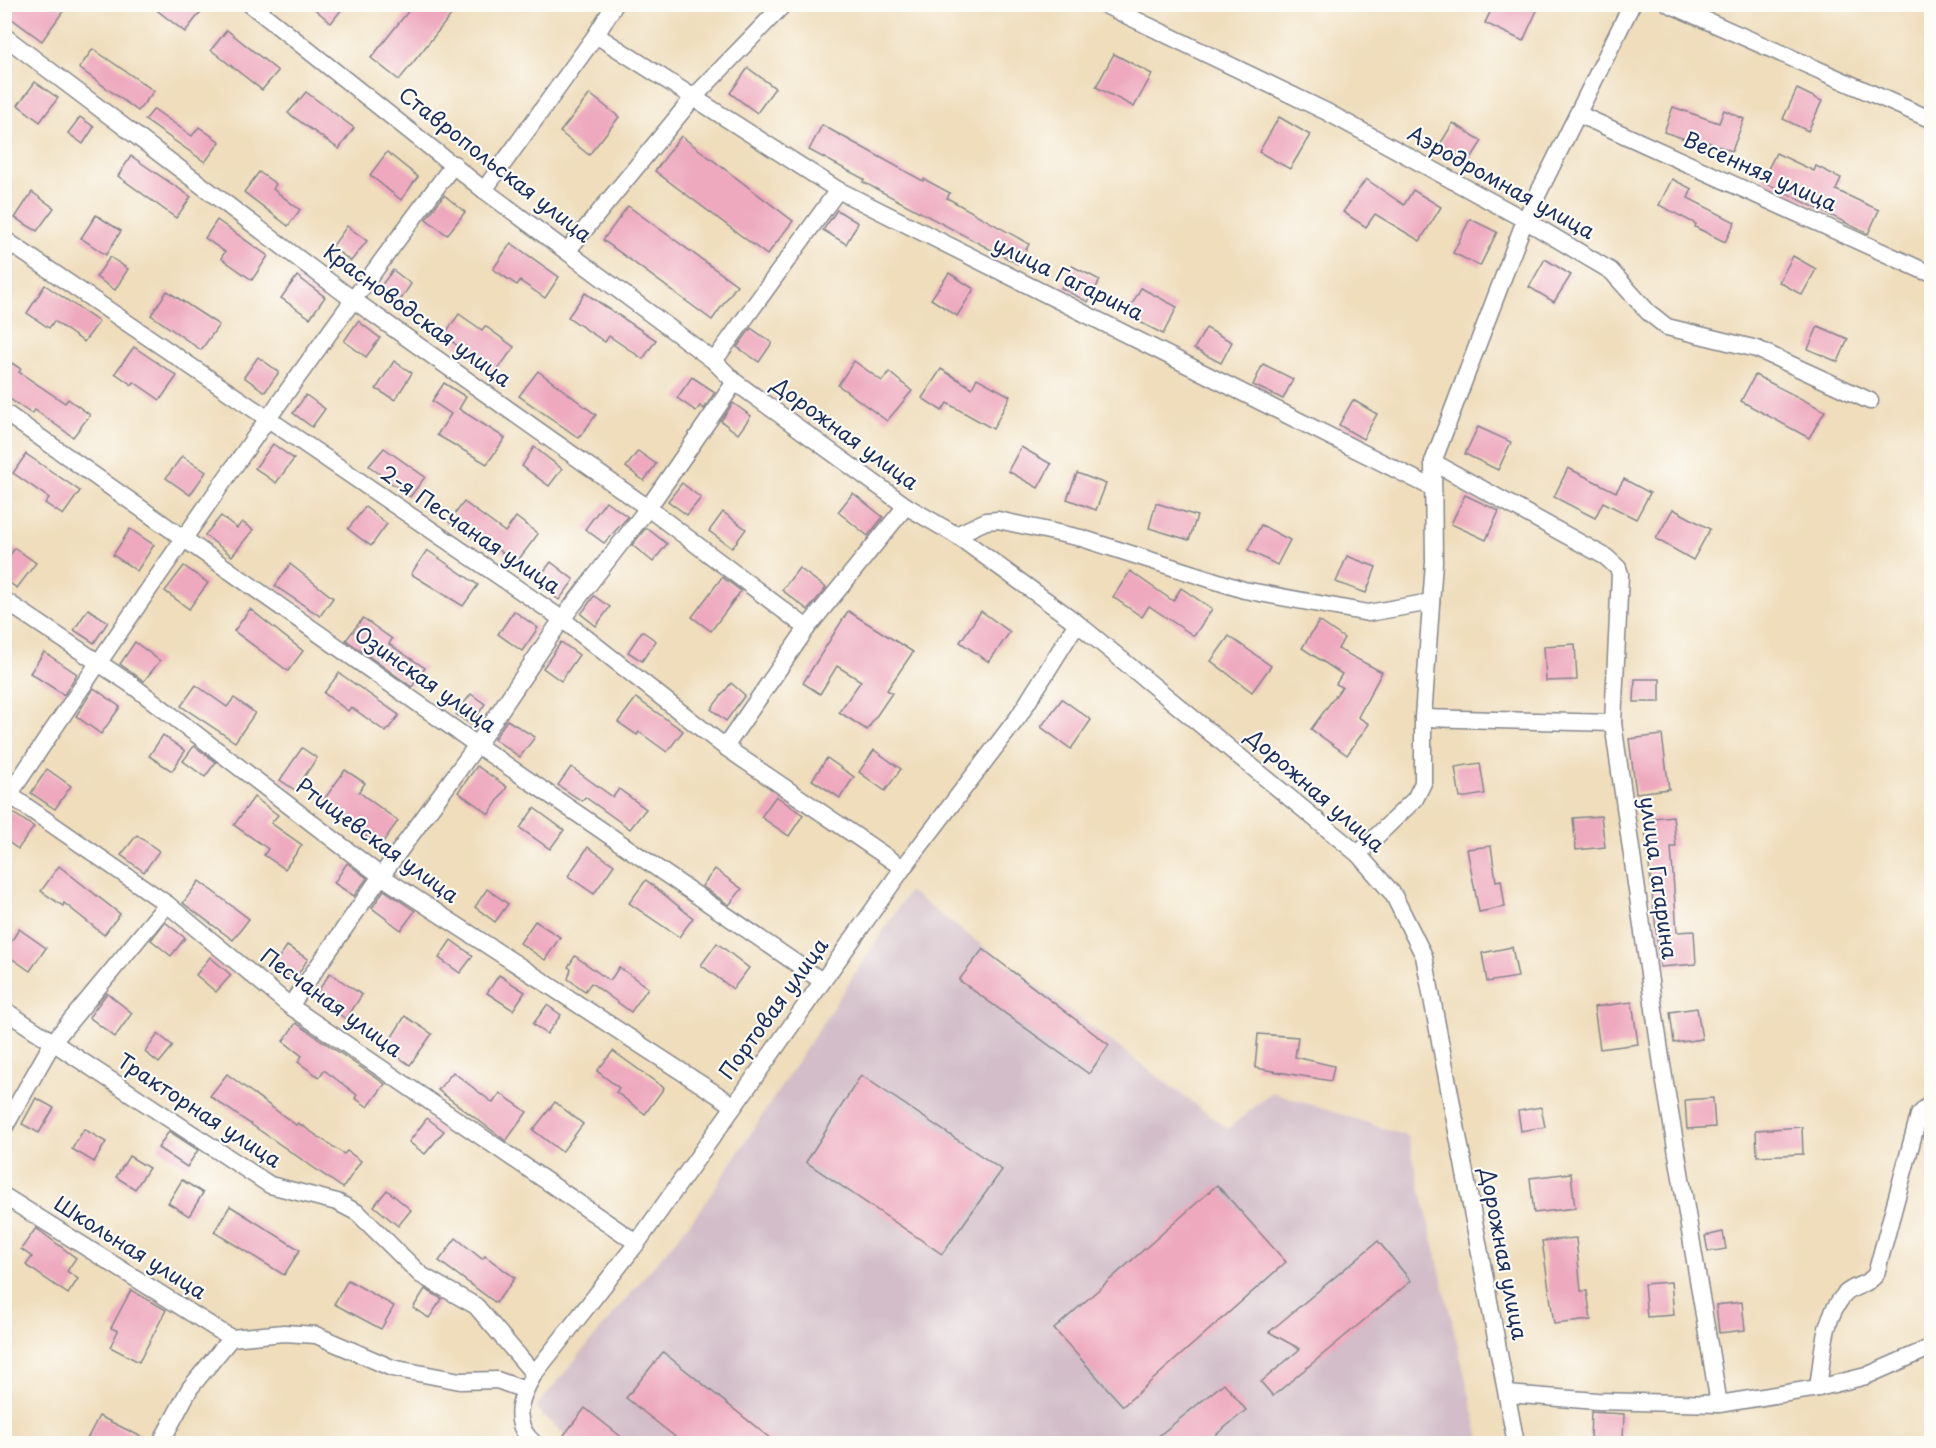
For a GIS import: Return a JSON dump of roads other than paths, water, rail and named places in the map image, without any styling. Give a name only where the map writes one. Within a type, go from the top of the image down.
[{"type":"street","name":"Ставропольская улица","points":[[250,4],[484,190],[568,250],[714,361]]},
{"type":"street","points":[[484,190],[596,35],[615,4]]},
{"type":"street","points":[[568,250],[693,98],[784,4]]},
{"type":"street","name":"Аэродромная улица","points":[[1103,4],[1327,112],[1525,220],[1611,271],[1648,312],[1667,327],[1757,349],[1870,401]]},
{"type":"street","points":[[1358,854],[1418,795],[1424,775],[1423,718],[1434,562],[1431,487],[1433,462],[1525,220],[1632,4]]},
{"type":"street","points":[[1669,4],[1932,120]]},
{"type":"street","name":"улица Гагарина","points":[[596,35],[838,190],[1431,487]]},
{"type":"street","name":"Красноводская улица","points":[[4,36],[352,299],[648,507],[807,628]]},
{"type":"street","name":"Весенняя улица","points":[[1578,114],[1924,271]]},
{"type":"street","points":[[7,793],[184,536],[268,421],[352,299],[454,164]]},
{"type":"street","points":[[714,361],[838,190]]},
{"type":"street","name":"2-я Песчаная улица","points":[[4,239],[268,421],[562,619],[725,747],[903,868]]},
{"type":"street","name":"Дорожная улица","points":[[714,361],[735,382],[906,506],[956,535],[1077,623],[1358,854],[1393,894],[1424,956],[1516,1443]]},
{"type":"street","points":[[290,1006],[477,745],[562,619],[648,507],[735,382]]},
{"type":"street","name":"Озинская улица","points":[[4,412],[184,536],[477,745],[822,981]]},
{"type":"street","name":"улица Гагарина","points":[[1433,462],[1606,557],[1618,568],[1620,580],[1613,723],[1662,1065],[1719,1404]]},
{"type":"street","points":[[725,747],[807,628],[906,506]]},
{"type":"street","points":[[956,535],[986,521],[998,520],[1081,538],[1244,590],[1353,611],[1384,612],[1431,602]]},
{"type":"street","name":"Ртищевская улица","points":[[4,600],[132,685],[381,876],[733,1105]]},
{"type":"street","name":"Портовая улица","points":[[535,1443],[524,1435],[518,1415],[525,1390],[534,1374],[637,1243],[903,868],[1019,716],[1077,623]]},
{"type":"street","points":[[1423,718],[1613,723]]},
{"type":"street","name":"Песчаная улица","points":[[7,793],[167,904],[290,1006],[637,1243]]},
{"type":"street","points":[[4,1128],[53,1042],[167,904]]},
{"type":"street","name":"Тракторная улица","points":[[4,1010],[270,1185],[337,1202],[358,1213],[421,1275],[476,1306],[534,1374]]},
{"type":"street","points":[[1818,1388],[1832,1310],[1855,1286],[1873,1279],[1878,1268],[1918,1115],[1928,1104]]},
{"type":"street","name":"Школьная улица","points":[[4,1196],[231,1338]]},
{"type":"street","points":[[160,1443],[190,1388],[231,1338],[284,1333],[316,1335],[392,1368],[460,1381],[497,1380],[525,1390]]},
{"type":"street","points":[[1507,1394],[1597,1401],[1719,1404],[1818,1388],[1866,1376],[1932,1347]]}]
